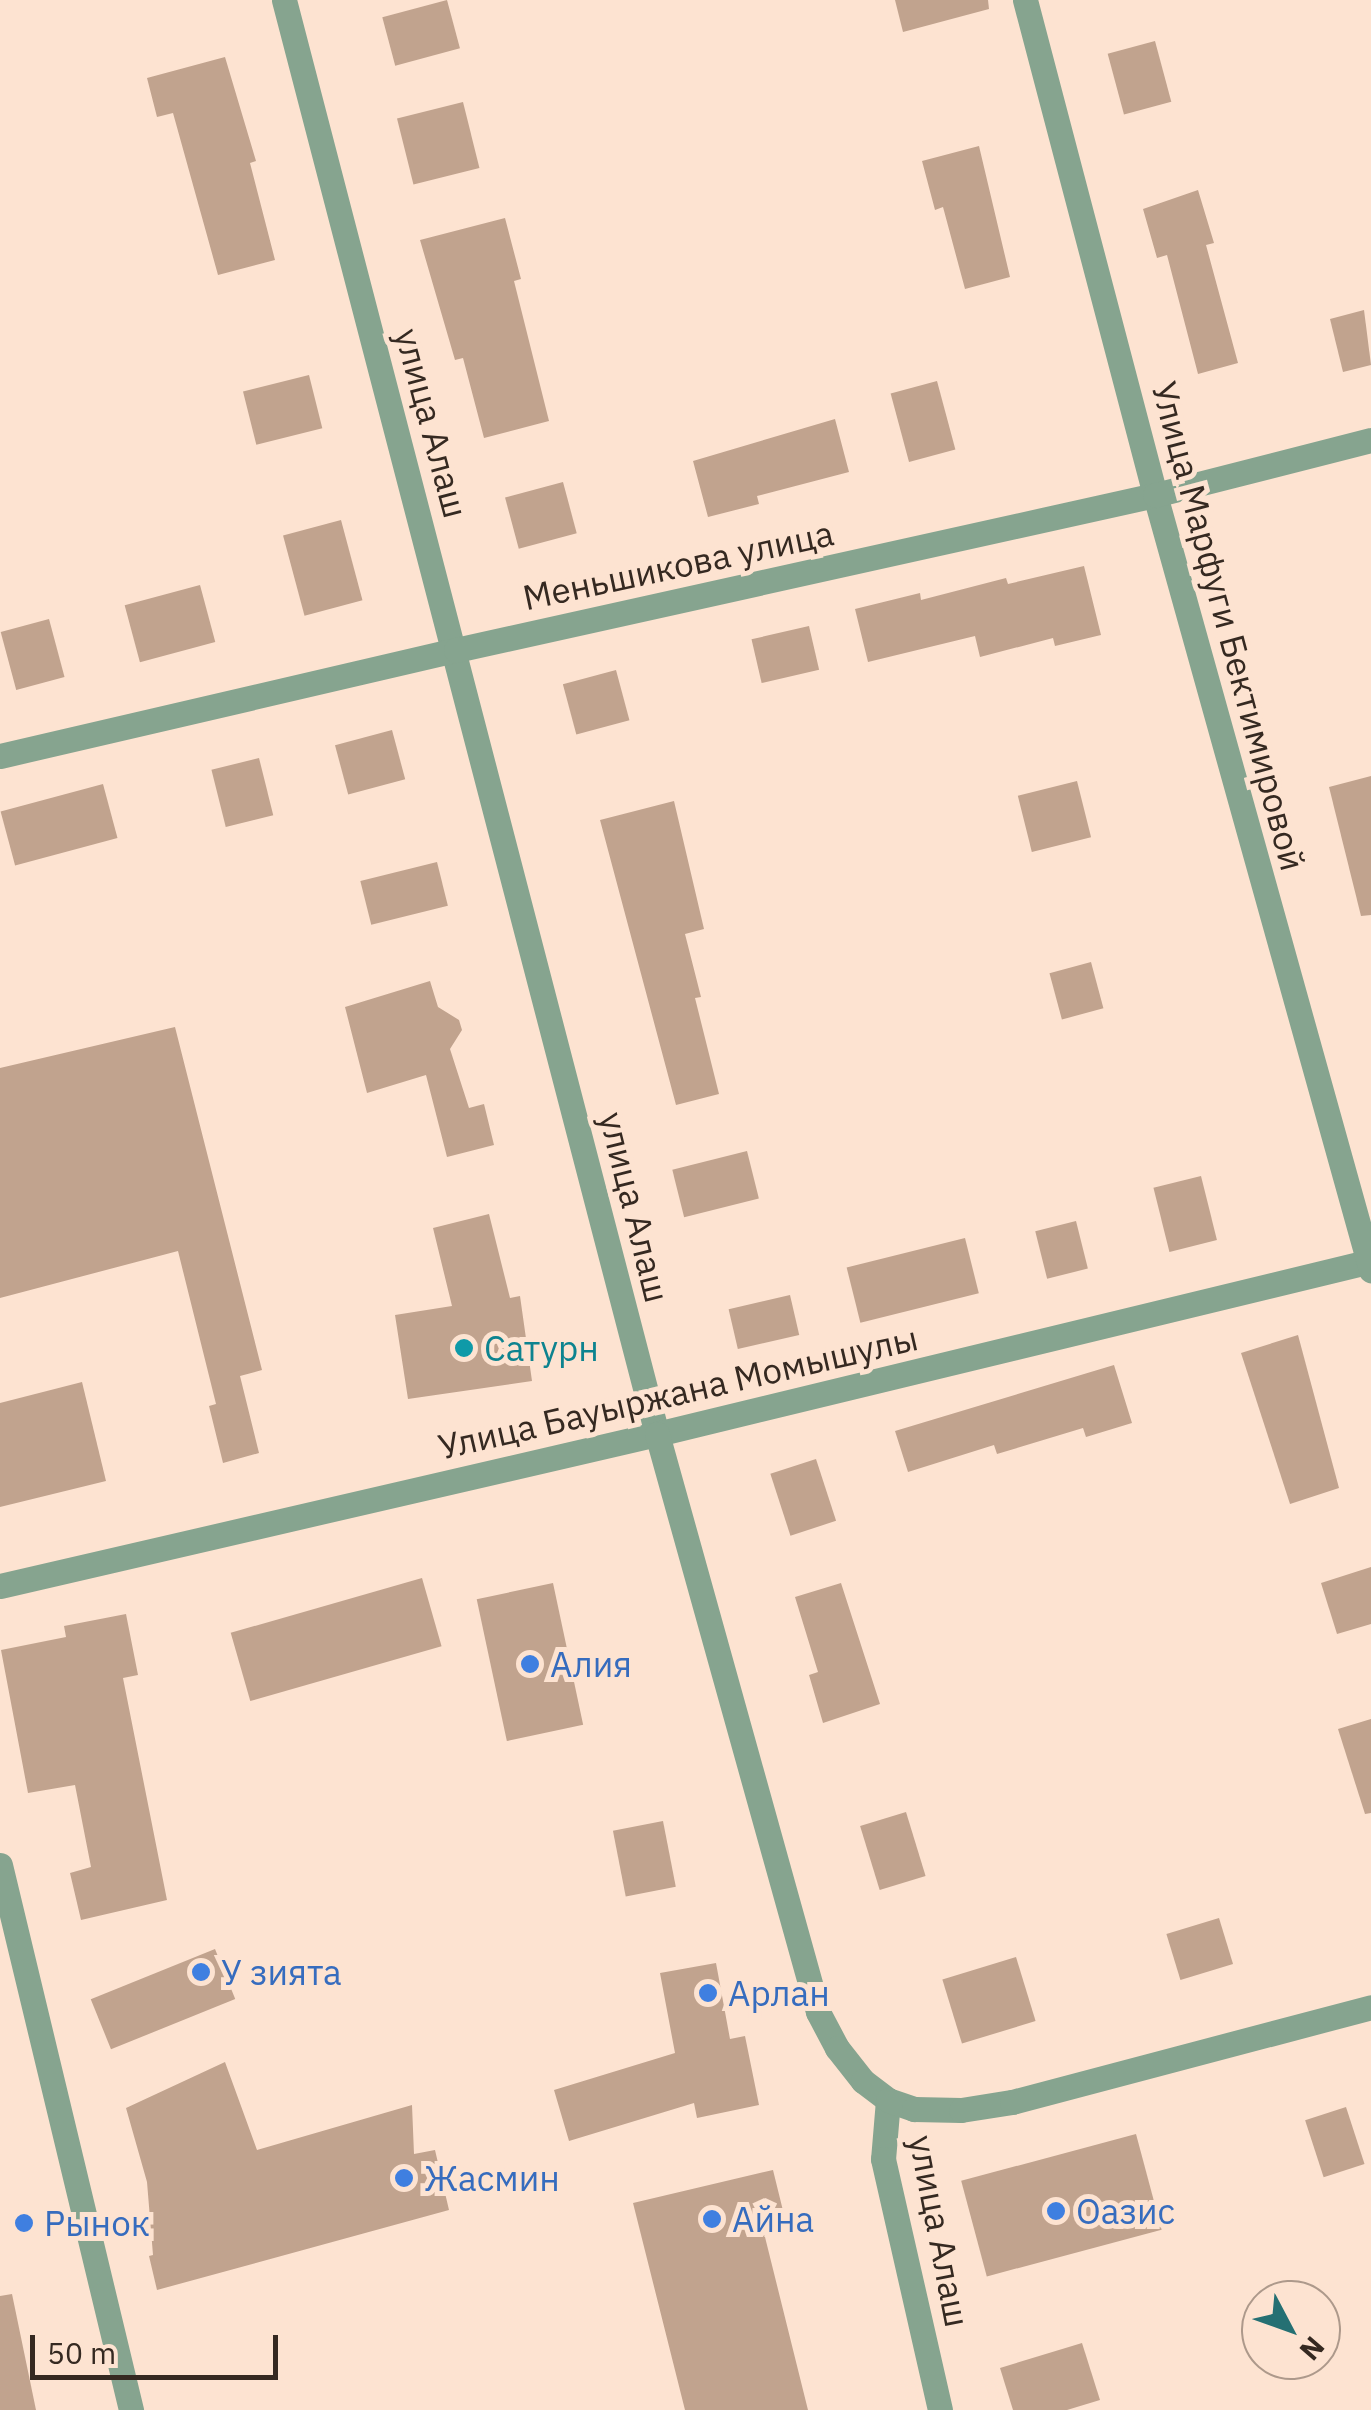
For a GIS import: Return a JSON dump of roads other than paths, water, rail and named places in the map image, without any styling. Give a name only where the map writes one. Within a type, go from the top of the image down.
[{"type":"street","name":"улица Алаш","points":[[284,0],[657,1434],[818,2012],[854,2070],[888,2100],[883,2159],[940,2410]]},
{"type":"street","name":"Улица Марфуги Бектимировой","points":[[1025,0],[1155,496],[1370,1264]]},
{"type":"street","name":"Меньшикова улица","points":[[0,756],[456,650],[1155,496],[1371,440]]},
{"type":"street","name":"Улица Бауыржана Момышулы","points":[[0,1586],[1370,1264]]},
{"type":"street","points":[[0,1865],[131,2410]]},
{"type":"street","points":[[888,2100],[914,2109],[961,2110],[1012,2102],[1371,2008]]},
{"type":"place","name":"Сатурн","points":[[464,1348]]},
{"type":"place","name":"Алия","points":[[530,1664]]},
{"type":"place","name":"У зията","points":[[201,1972]]},
{"type":"place","name":"Арлан","points":[[708,1993]]},
{"type":"place","name":"Жасмин","points":[[404,2178]]},
{"type":"place","name":"Оазис","points":[[1056,2211]]},
{"type":"place","name":"Айна","points":[[712,2219]]},
{"type":"place","name":"Рынок","points":[[24,2223]]}]
